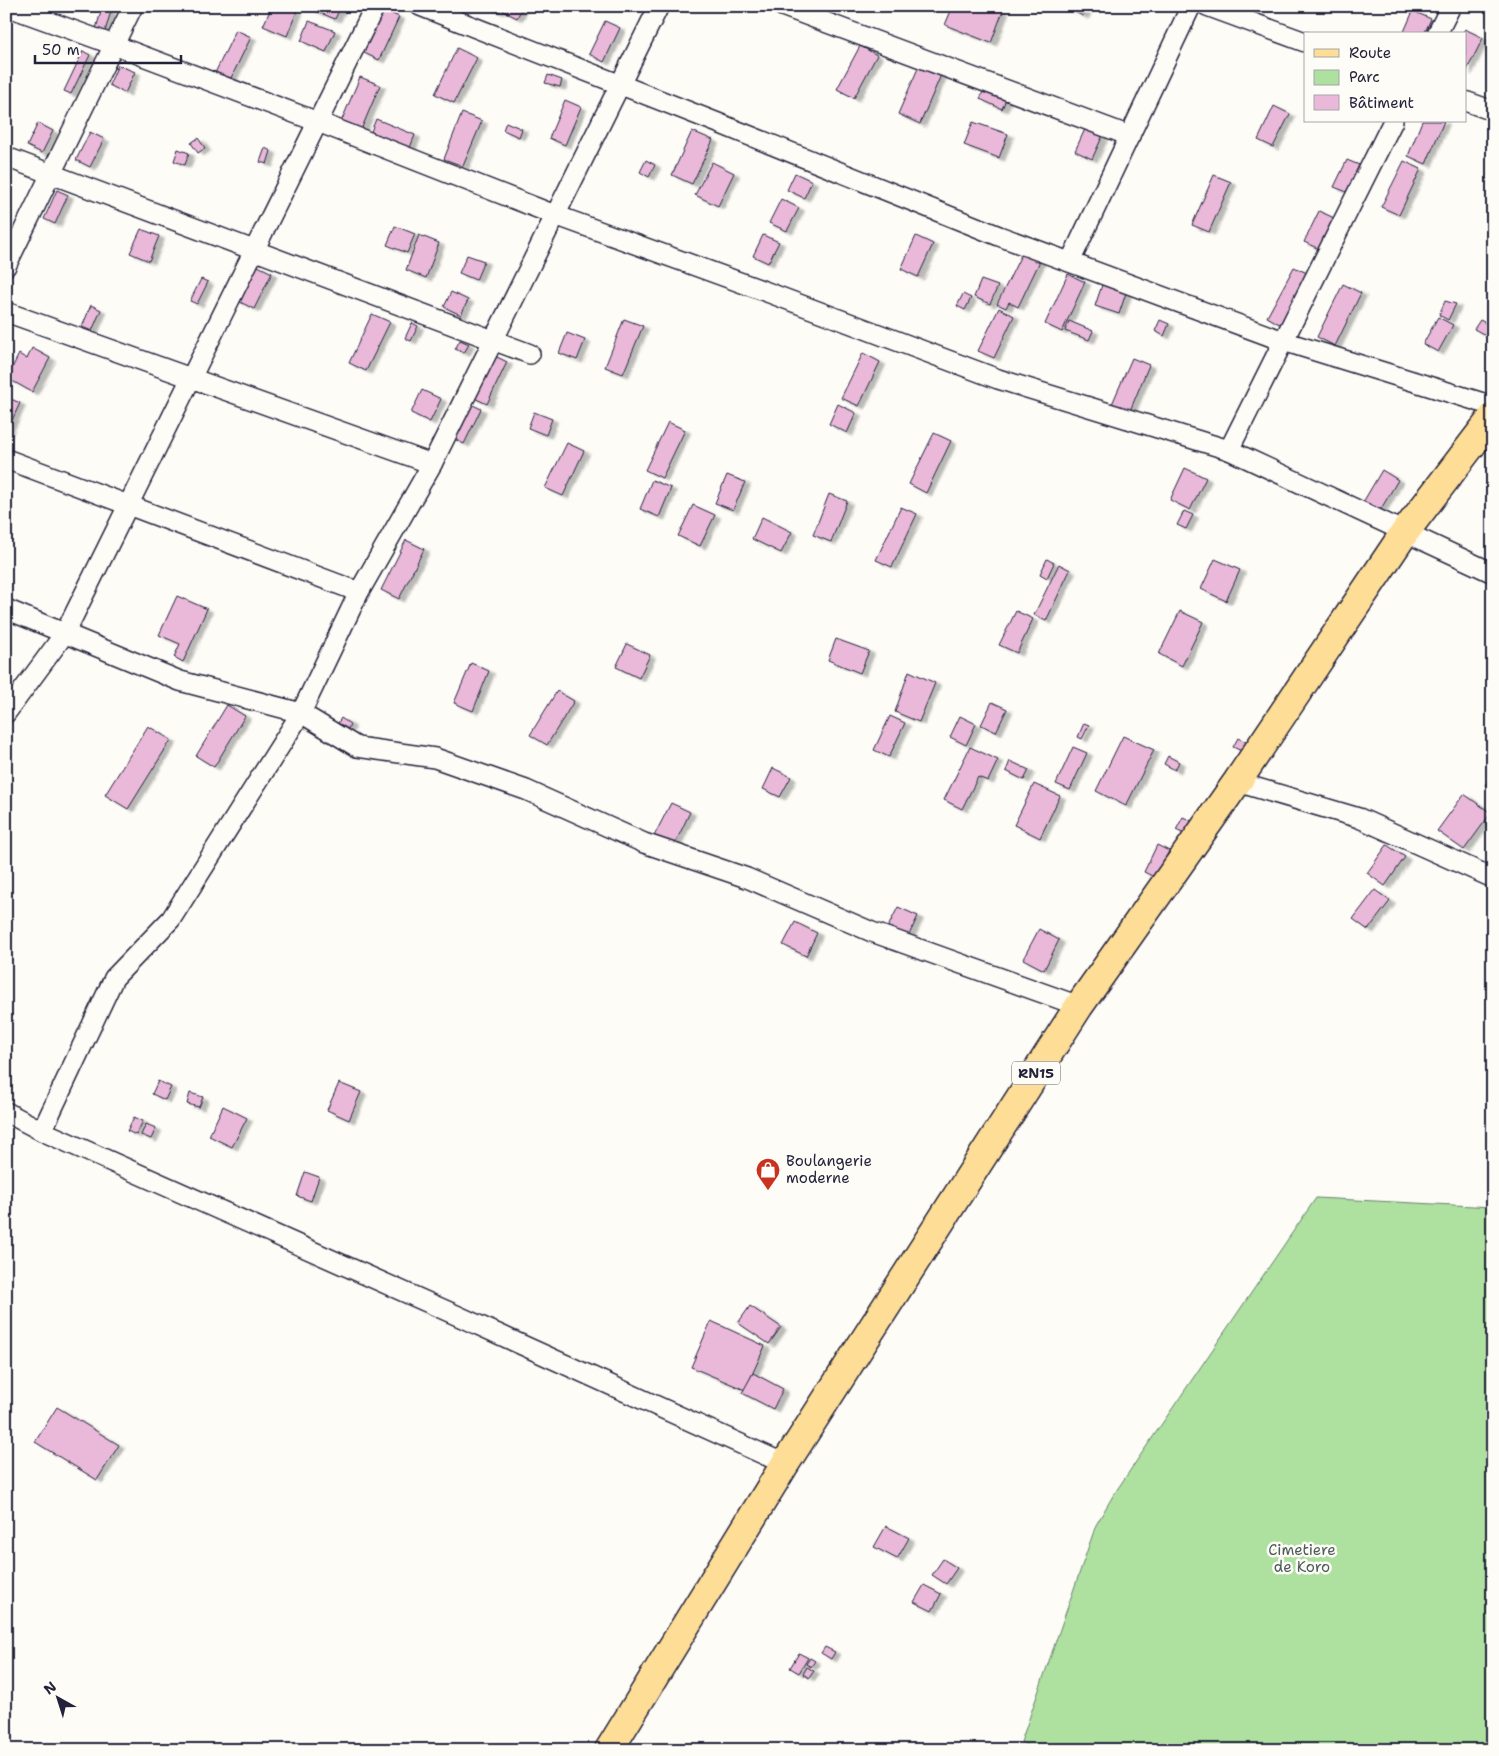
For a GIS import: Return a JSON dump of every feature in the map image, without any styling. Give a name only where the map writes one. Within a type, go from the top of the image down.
[{"type":"main road","name":"RN15","points":[[610,1750],[785,1464],[1080,1006],[1237,782],[1405,532],[1493,417]]},
{"type":"street","points":[[6,6],[318,122],[555,215],[998,379],[1229,450],[1493,573]]},
{"type":"street","points":[[6,266],[133,6]]},
{"type":"street","points":[[6,714],[65,633],[375,6]]},
{"type":"street","points":[[420,6],[999,236],[1283,341],[1493,406]]},
{"type":"street","points":[[42,1131],[114,978],[171,919],[301,713],[359,592],[432,464],[659,6]]},
{"type":"street","points":[[782,6],[1130,136]]},
{"type":"street","points":[[1070,262],[1191,6]]},
{"type":"street","points":[[1207,6],[1304,42]]},
{"type":"street","points":[[1438,32],[1451,6]]},
{"type":"street","points":[[1466,101],[1493,111]]},
{"type":"street","points":[[1229,450],[1392,122]]},
{"type":"street","points":[[6,157],[530,354]]},
{"type":"street","points":[[6,312],[432,464]]},
{"type":"street","points":[[6,459],[359,592]]},
{"type":"street","points":[[6,609],[180,681],[301,713],[357,747],[435,758],[526,790],[644,843],[747,878],[872,932],[1080,1006]]},
{"type":"street","points":[[1237,782],[1359,818],[1493,878]]},
{"type":"street","points":[[6,1112],[42,1131],[785,1464]]},
{"type":"green space","name":"Cimetiere de Koro","points":[[1316,1198],[1493,1207],[1493,1750],[1036,1750],[1021,1742],[1096,1525],[1114,1494]]},
{"type":"building","points":[[272,6],[285,6],[297,11],[287,36],[263,26]]},
{"type":"building","points":[[312,6],[341,6],[335,19],[311,9]]},
{"type":"building","points":[[485,6],[501,6],[499,12]]},
{"type":"building","points":[[506,6],[523,6],[517,18],[503,11]]},
{"type":"building","points":[[953,6],[991,6],[1003,11],[991,43],[945,25]]},
{"type":"building","points":[[1063,6],[1087,6],[1083,16]]},
{"type":"building","points":[[102,8],[111,11],[104,35],[95,32]]},
{"type":"building","points":[[382,9],[399,17],[379,60],[362,52]]},
{"type":"building","points":[[1413,11],[1431,19],[1425,32],[1404,32]]},
{"type":"building","points":[[309,21],[335,31],[326,52],[301,41]]},
{"type":"building","points":[[605,21],[620,28],[604,62],[589,54]]},
{"type":"building","points":[[1465,29],[1483,38],[1466,72],[1466,32],[1463,32]]},
{"type":"building","points":[[236,30],[251,37],[230,80],[215,73]]},
{"type":"building","points":[[860,46],[877,55],[854,98],[837,89]]},
{"type":"building","points":[[457,48],[477,58],[454,103],[435,94]]},
{"type":"building","points":[[83,51],[90,55],[71,94],[64,91]]},
{"type":"building","points":[[118,65],[135,72],[125,93],[109,85]]},
{"type":"building","points":[[919,66],[941,75],[920,124],[898,114]]},
{"type":"building","points":[[548,75],[562,80],[560,87],[545,83]]},
{"type":"building","points":[[360,77],[380,85],[361,130],[341,122]]},
{"type":"building","points":[[984,89],[1006,99],[1002,109],[980,99]]},
{"type":"building","points":[[565,100],[581,107],[565,145],[549,138]]},
{"type":"building","points":[[1274,106],[1290,114],[1273,147],[1258,140]]},
{"type":"building","points":[[462,113],[482,121],[463,166],[444,159]]},
{"type":"building","points":[[376,119],[415,135],[409,150],[370,134]]},
{"type":"building","points":[[506,122],[522,129],[519,137],[503,130]]},
{"type":"building","points":[[973,122],[1008,134],[999,158],[964,145]]},
{"type":"building","points":[[1422,122],[1444,122],[1426,164],[1408,156]]},
{"type":"building","points":[[38,123],[53,131],[42,153],[27,146]]},
{"type":"building","points":[[1086,127],[1103,135],[1092,159],[1075,151]]},
{"type":"building","points":[[692,131],[713,140],[692,184],[672,175]]},
{"type":"building","points":[[90,132],[104,139],[90,167],[76,160]]},
{"type":"building","points":[[198,138],[205,148],[198,153],[191,143]]},
{"type":"building","points":[[265,148],[271,151],[267,164],[260,162]]},
{"type":"building","points":[[178,149],[189,153],[185,165],[174,161]]},
{"type":"building","points":[[646,160],[655,165],[649,177],[640,172]]},
{"type":"building","points":[[1347,160],[1359,165],[1347,192],[1334,187]]},
{"type":"building","points":[[1404,161],[1421,169],[1399,215],[1381,207]]},
{"type":"building","points":[[712,162],[734,173],[718,206],[695,195]]},
{"type":"building","points":[[795,173],[812,181],[804,198],[787,190]]},
{"type":"building","points":[[1214,175],[1231,182],[1209,232],[1192,225]]},
{"type":"building","points":[[57,190],[68,195],[55,224],[44,219]]},
{"type":"building","points":[[781,199],[799,208],[787,231],[769,223]]},
{"type":"building","points":[[1319,211],[1334,218],[1319,249],[1304,242]]},
{"type":"building","points":[[395,226],[415,234],[407,253],[387,245]]},
{"type":"building","points":[[141,229],[159,236],[149,261],[130,253]]},
{"type":"building","points":[[419,235],[439,243],[426,278],[406,270]]},
{"type":"building","points":[[763,235],[779,242],[768,263],[753,256]]},
{"type":"building","points":[[916,236],[933,244],[918,277],[901,269]]},
{"type":"building","points":[[1022,253],[1040,261],[1018,307],[1009,302],[1006,308],[997,304]]},
{"type":"building","points":[[467,255],[484,261],[476,280],[459,273]]},
{"type":"building","points":[[256,265],[272,273],[254,309],[238,301]]},
{"type":"building","points":[[1294,267],[1309,274],[1283,326],[1267,317]]},
{"type":"building","points":[[1068,274],[1085,282],[1062,332],[1045,324]]},
{"type":"building","points":[[201,279],[208,282],[197,304],[190,301]]},
{"type":"building","points":[[981,280],[998,286],[990,304],[974,297]]},
{"type":"building","points":[[1343,284],[1361,293],[1335,346],[1317,337]]},
{"type":"building","points":[[1102,285],[1126,293],[1119,314],[1095,306]]},
{"type":"building","points":[[451,292],[468,300],[461,315],[444,307]]},
{"type":"building","points":[[963,294],[971,298],[965,310],[957,306]]},
{"type":"building","points":[[1445,301],[1456,304],[1448,320],[1439,315]]},
{"type":"building","points":[[91,305],[101,310],[92,331],[82,327]]},
{"type":"building","points":[[999,308],[1014,316],[994,358],[978,351]]},
{"type":"building","points":[[372,314],[390,322],[366,371],[349,363]]},
{"type":"building","points":[[1438,317],[1453,325],[1438,352],[1423,344]]},
{"type":"building","points":[[624,319],[643,326],[623,374],[605,367]]},
{"type":"building","points":[[1160,320],[1169,324],[1164,336],[1155,331]]},
{"type":"building","points":[[1480,320],[1492,326],[1487,336],[1474,329]]},
{"type":"building","points":[[1069,321],[1093,331],[1089,340],[1065,331]]},
{"type":"building","points":[[412,323],[418,326],[411,341],[405,338]]},
{"type":"building","points":[[567,333],[585,340],[577,360],[559,353]]},
{"type":"building","points":[[460,340],[469,344],[464,353],[455,349]]},
{"type":"building","points":[[32,348],[50,358],[32,392],[7,378],[19,354],[27,359]]},
{"type":"building","points":[[863,353],[880,362],[859,406],[841,398]]},
{"type":"building","points":[[493,355],[507,362],[487,404],[472,397]]},
{"type":"building","points":[[1132,358],[1149,365],[1127,418],[1109,411]]},
{"type":"building","points":[[422,390],[441,399],[430,422],[411,413]]},
{"type":"building","points":[[6,397],[20,403],[6,433]]},
{"type":"building","points":[[471,404],[481,409],[464,444],[454,439]]},
{"type":"building","points":[[838,404],[856,413],[847,433],[829,424]]},
{"type":"building","points":[[534,412],[552,419],[546,435],[528,428]]},
{"type":"building","points":[[668,422],[685,430],[662,478],[645,470]]},
{"type":"building","points":[[934,433],[951,441],[926,493],[909,484]]},
{"type":"building","points":[[567,443],[584,451],[563,496],[545,488]]},
{"type":"building","points":[[1185,468],[1206,478],[1190,510],[1170,500]]},
{"type":"building","points":[[1382,470],[1398,480],[1378,514],[1362,504]]},
{"type":"building","points":[[727,475],[745,482],[733,510],[715,503]]},
{"type":"building","points":[[652,480],[671,488],[659,517],[640,509]]},
{"type":"building","points":[[829,494],[847,501],[831,542],[813,535]]},
{"type":"building","points":[[693,505],[715,515],[700,546],[678,536]]},
{"type":"building","points":[[901,507],[917,514],[892,567],[876,560]]},
{"type":"building","points":[[1184,511],[1193,515],[1186,529],[1177,525]]},
{"type":"building","points":[[762,517],[792,532],[781,553],[752,539]]},
{"type":"building","points":[[406,540],[424,549],[399,599],[381,590]]},
{"type":"building","points":[[1047,559],[1054,563],[1047,578],[1040,574]]},
{"type":"building","points":[[1215,559],[1240,570],[1226,601],[1201,589]]},
{"type":"building","points":[[1059,564],[1070,570],[1046,621],[1034,615]]},
{"type":"building","points":[[177,596],[207,609],[183,662],[174,657],[180,644],[159,635]]},
{"type":"building","points":[[1016,611],[1033,619],[1017,653],[999,645]]},
{"type":"building","points":[[1180,611],[1203,622],[1182,666],[1159,654]]},
{"type":"building","points":[[836,639],[869,651],[860,673],[828,660]]},
{"type":"building","points":[[627,644],[650,655],[639,678],[616,667]]},
{"type":"building","points":[[471,663],[489,671],[473,711],[454,703]]},
{"type":"building","points":[[909,671],[935,683],[919,722],[895,712]]},
{"type":"building","points":[[557,691],[574,701],[547,745],[530,735]]},
{"type":"building","points":[[992,702],[1007,709],[996,732],[981,725]]},
{"type":"building","points":[[227,705],[245,716],[214,767],[196,756]]},
{"type":"building","points":[[890,716],[905,723],[889,757],[874,750]]},
{"type":"building","points":[[960,716],[976,724],[966,745],[950,737]]},
{"type":"building","points":[[341,718],[350,724],[348,729],[338,723]]},
{"type":"building","points":[[1084,723],[1089,725],[1082,739],[1078,737]]},
{"type":"building","points":[[148,726],[171,740],[128,809],[105,795]]},
{"type":"building","points":[[1123,736],[1154,750],[1126,806],[1096,791]]},
{"type":"building","points":[[1238,738],[1250,744],[1246,753],[1233,747]]},
{"type":"building","points":[[970,747],[998,760],[988,781],[978,777],[962,809],[944,800]]},
{"type":"building","points":[[1073,747],[1087,753],[1070,790],[1056,784]]},
{"type":"building","points":[[1168,756],[1179,762],[1175,770],[1164,764]]},
{"type":"building","points":[[1010,761],[1029,770],[1024,780],[1006,771]]},
{"type":"building","points":[[773,768],[791,777],[780,797],[763,789]]},
{"type":"building","points":[[1493,775],[1493,790],[1485,785]]},
{"type":"building","points":[[1034,784],[1060,796],[1040,838],[1014,825]]},
{"type":"building","points":[[1464,794],[1491,813],[1464,850],[1437,831]]},
{"type":"building","points":[[671,803],[690,812],[674,846],[654,836]]},
{"type":"building","points":[[1183,817],[1194,822],[1188,836],[1176,830]]},
{"type":"building","points":[[1157,845],[1169,851],[1156,878],[1144,872]]},
{"type":"building","points":[[1387,845],[1405,857],[1385,886],[1367,873]]},
{"type":"building","points":[[1375,890],[1390,901],[1368,930],[1353,919]]},
{"type":"building","points":[[898,907],[918,916],[907,939],[887,929]]},
{"type":"building","points":[[795,922],[817,933],[806,956],[783,945]]},
{"type":"building","points":[[1039,929],[1059,940],[1044,970],[1023,959]]},
{"type":"building","points":[[158,1081],[171,1087],[165,1100],[152,1094]]},
{"type":"building","points":[[339,1083],[361,1092],[349,1120],[327,1110]]},
{"type":"building","points":[[190,1093],[203,1097],[199,1107],[187,1104]]},
{"type":"building","points":[[223,1106],[247,1118],[232,1147],[209,1136]]},
{"type":"building","points":[[134,1117],[143,1121],[136,1135],[127,1131]]},
{"type":"building","points":[[146,1124],[156,1128],[151,1139],[141,1135]]},
{"type":"building","points":[[305,1172],[319,1177],[311,1201],[297,1196]]},
{"type":"building","points":[[750,1306],[781,1327],[769,1344],[738,1323]]},
{"type":"building","points":[[711,1321],[765,1346],[745,1390],[691,1367]]},
{"type":"building","points":[[753,1373],[783,1389],[773,1409],[742,1393]]},
{"type":"building","points":[[57,1407],[119,1445],[97,1480],[35,1442]]},
{"type":"building","points":[[886,1526],[909,1538],[897,1559],[874,1547]]},
{"type":"building","points":[[943,1559],[957,1568],[946,1584],[932,1575]]},
{"type":"building","points":[[924,1585],[941,1594],[932,1611],[914,1602]]},
{"type":"building","points":[[825,1647],[835,1652],[831,1659],[821,1653]]},
{"type":"building","points":[[799,1653],[808,1658],[799,1673],[790,1668]]},
{"type":"building","points":[[810,1658],[815,1661],[811,1667],[806,1664]]},
{"type":"building","points":[[807,1667],[814,1671],[809,1678],[803,1674]]},
{"type":"place","name":"Boulangerie moderne","points":[[768,1191]]}]
